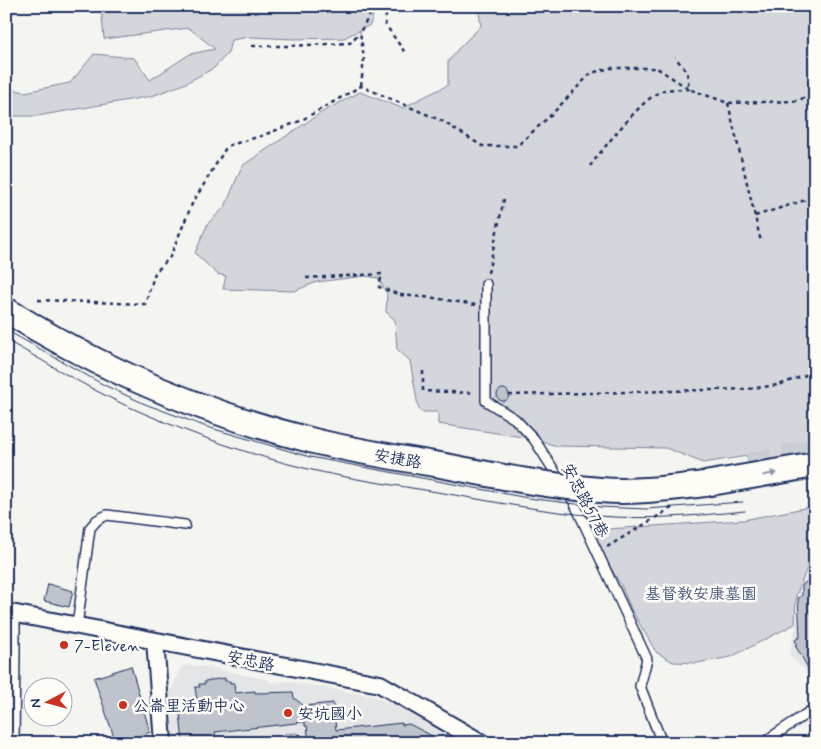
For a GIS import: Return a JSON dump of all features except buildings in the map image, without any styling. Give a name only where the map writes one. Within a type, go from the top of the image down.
[{"type":"street","name":"安捷路","points":[[6,293],[81,338],[157,373],[219,398],[317,428],[567,473],[602,476],[752,477],[815,465]]},
{"type":"street","name":"安捷路","points":[[6,310],[71,348],[152,386],[215,411],[314,441],[356,450],[566,487],[602,490],[646,490],[704,478],[749,464]]},
{"type":"street","name":"安忠路","points":[[11,613],[380,684],[482,743]]},
{"type":"street","points":[[155,642],[162,742]]},
{"type":"lane","points":[[486,284],[486,394]]},
{"type":"lane","name":"安忠路57巷","points":[[486,394],[486,401],[514,419],[534,439],[574,502],[647,659],[640,686],[662,743]]},
{"type":"lane","points":[[77,626],[90,528],[97,520],[107,515],[186,525]]},
{"type":"lane","points":[[11,613],[15,651],[14,743]]},
{"type":"lane","points":[[6,659],[15,651]]},
{"type":"lane","points":[[771,743],[770,738],[815,708]]},
{"type":"path","points":[[252,46],[350,43],[360,32],[375,6]]},
{"type":"path","points":[[387,6],[385,24],[406,54]]},
{"type":"path","points":[[360,32],[364,58],[361,86]]},
{"type":"path","points":[[675,57],[687,72],[689,90]]},
{"type":"path","points":[[361,86],[442,121],[482,146],[517,146],[552,114],[591,73],[611,68],[657,68],[689,90],[728,103],[797,101],[815,93]]},
{"type":"path","points":[[38,300],[145,304],[155,273],[170,256],[192,204],[227,146],[261,136],[300,121],[361,86]]},
{"type":"path","points":[[590,166],[633,114],[650,99],[662,90],[689,90]]},
{"type":"path","points":[[728,103],[761,242]]},
{"type":"path","points":[[755,216],[815,197]]},
{"type":"path","points":[[486,284],[504,199]]},
{"type":"path","points":[[306,278],[382,274],[379,287],[400,295],[486,306]]},
{"type":"path","points":[[423,371],[423,391],[486,394]]},
{"type":"path","points":[[509,395],[748,389],[779,385],[811,373]]},
{"type":"path","points":[[597,552],[678,504]]},
{"type":"path","points":[[234,743],[300,735],[301,743]]},
{"type":"shaded area","points":[[815,566],[815,680],[789,655],[799,613],[798,598],[807,573]]},
{"type":"shaded area","name":"安坑國小","points":[[185,665],[208,667],[269,680],[272,683],[287,681],[371,696],[394,704],[459,743],[169,743],[165,703],[181,668]]},
{"type":"green space","points":[[101,6],[376,6],[370,25],[344,38],[294,39],[250,37],[231,40],[228,53],[214,68],[184,84],[152,96],[37,116],[6,116],[6,88],[25,92],[70,83],[94,54],[134,58],[150,80],[190,54],[215,49],[189,28],[104,39]]},
{"type":"green space","points":[[478,6],[815,6],[815,460],[751,473],[747,456],[703,463],[666,448],[557,446],[529,438],[438,424],[438,412],[421,412],[418,406],[410,361],[397,349],[395,320],[386,312],[387,294],[378,278],[365,276],[317,282],[294,291],[223,289],[226,276],[217,274],[195,253],[208,223],[225,207],[242,166],[322,112],[360,92],[402,108],[448,85],[448,62],[481,26]]},
{"type":"green space","name":"基督教安康墓園","points":[[815,506],[815,551],[796,596],[795,624],[731,657],[697,663],[673,662],[656,652],[602,553],[593,530],[743,520]]},
{"type":"green space","points":[[297,733],[298,743],[285,743],[284,734]]},
{"type":"tunnel","points":[[749,465],[815,450]]},
{"type":"tram line","points":[[6,330],[104,385],[145,404],[207,427],[310,457],[528,498],[600,507],[646,509],[743,502]]},
{"type":"tram line","points":[[6,340],[90,388],[143,413],[224,444],[308,469],[372,482],[578,514],[653,517],[745,511]]},
{"type":"place","name":"7-Eleven","points":[[64,645]]},
{"type":"place","name":"公崙里活動中心","points":[[123,705]]},
{"type":"place","name":"安坑國小","points":[[288,713]]}]
